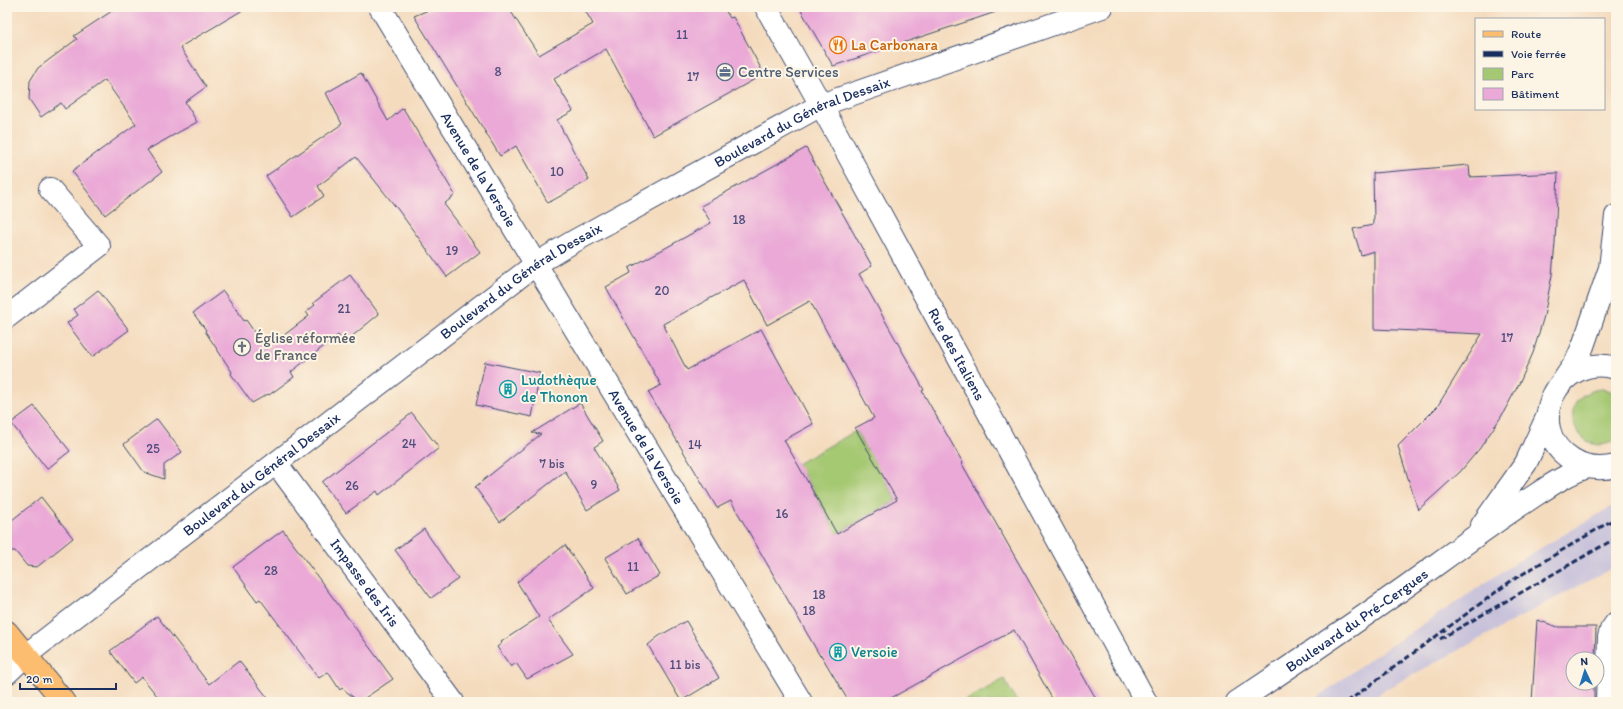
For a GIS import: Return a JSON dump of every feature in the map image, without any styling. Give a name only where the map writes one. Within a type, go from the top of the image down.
[{"type":"main road","points":[[7,632],[64,702]]},
{"type":"street","name":"Avenue de la Versoie","points":[[380,7],[801,702]]},
{"type":"street","name":"Rue des Italiens","points":[[766,7],[821,105],[1146,702]]},
{"type":"street","name":"Boulevard du Général Dessaix","points":[[7,673],[26,655],[536,264],[571,243],[821,105],[1102,7]]},
{"type":"street","points":[[7,317],[99,246],[50,189]]},
{"type":"street","points":[[1616,216],[1610,268],[1583,346],[1576,362],[1551,398],[1548,415],[1550,431],[1561,451],[1573,461],[1588,467],[1604,468],[1616,466]]},
{"type":"street","points":[[1610,268],[1616,302]]},
{"type":"street","points":[[1565,378],[1586,367],[1602,365],[1616,368]]},
{"type":"street","name":"Boulevard du Pré-Cergues","points":[[1474,536],[1526,463],[1548,415]]},
{"type":"street","name":"Impasse des Iris","points":[[276,463],[453,702]]},
{"type":"street","name":"Boulevard du Pré-Cergues","points":[[1237,702],[1434,567],[1474,536],[1562,478],[1575,471],[1588,467]]},
{"type":"street","points":[[1607,702],[1609,637],[1611,630],[1616,623]]},
{"type":"shaded area","points":[[1616,504],[1616,566],[1386,689],[1368,702],[1311,702],[1366,662],[1517,562]]},
{"type":"green space","points":[[1601,389],[1608,390],[1616,394],[1616,439],[1603,445],[1591,443],[1582,436],[1575,426],[1573,415],[1576,403],[1585,394]]},
{"type":"green space","points":[[856,431],[866,450],[881,442],[900,475],[886,482],[897,500],[829,538],[825,529],[832,525],[804,475],[788,469]]},
{"type":"green space","points":[[1004,679],[1017,702],[963,702]]},
{"type":"building","points":[[118,7],[248,7],[180,47],[206,87],[185,102],[197,122],[147,150],[162,172],[105,215],[72,171],[136,124],[105,80],[65,109],[61,103],[41,117],[29,99],[30,81],[38,68],[77,39],[74,36]]},
{"type":"building","points":[[436,7],[508,7],[539,55],[593,24],[583,7],[723,7],[730,18],[733,17],[764,74],[653,136],[606,49],[554,79],[573,111],[557,120],[589,180],[548,203],[516,146],[500,156],[414,16]]},
{"type":"building","points":[[799,7],[995,7],[996,12],[833,66]]},
{"type":"building","points":[[361,73],[388,121],[403,108],[455,195],[444,204],[480,252],[447,277],[399,211],[356,157],[318,186],[324,196],[293,217],[266,176],[342,124],[326,93]]},
{"type":"building","points":[[806,148],[872,266],[859,274],[924,390],[922,391],[963,463],[962,464],[1098,702],[1054,702],[1014,630],[884,702],[849,702],[821,655],[820,656],[731,501],[717,508],[648,392],[661,385],[606,287],[631,273],[629,268],[711,223],[701,206]],"holes":[[[744,280],[767,325],[810,301],[874,418],[855,428],[897,500],[837,534],[784,440],[813,424],[761,329],[687,370],[663,324]]]},
{"type":"building","points":[[1469,165],[1470,177],[1558,173],[1552,275],[1544,316],[1533,353],[1520,382],[1501,417],[1480,448],[1460,472],[1418,510],[1398,446],[1437,407],[1482,334],[1374,329],[1374,251],[1361,255],[1353,229],[1373,225],[1373,173]]},
{"type":"building","points":[[350,275],[379,314],[344,343],[338,335],[291,372],[294,377],[269,395],[268,394],[252,403],[231,374],[232,372],[205,331],[206,330],[193,313],[223,291],[244,321],[246,320],[266,349],[309,316],[306,312],[315,305],[313,303]]},
{"type":"building","points":[[98,290],[129,330],[92,357],[67,323],[78,315],[74,309]]},
{"type":"building","name":"Ludothèque de Thonon","points":[[485,362],[540,373],[532,417],[476,405]]},
{"type":"building","points":[[580,403],[603,441],[594,447],[620,490],[587,510],[565,471],[500,522],[475,487],[541,434],[532,433]]},
{"type":"building","points":[[34,406],[70,451],[47,469],[11,423]]},
{"type":"building","points":[[412,413],[439,448],[379,495],[377,491],[346,513],[322,482]]},
{"type":"building","points":[[157,419],[182,452],[164,465],[164,479],[144,472],[124,444]]},
{"type":"building","points":[[41,497],[73,538],[37,567],[27,566],[15,551],[7,551],[7,524]]},
{"type":"building","points":[[424,529],[458,579],[431,598],[395,550]]},
{"type":"building","points":[[283,530],[393,679],[359,702],[342,688],[340,690],[328,672],[319,678],[260,599],[257,601],[233,567]]},
{"type":"building","points":[[638,538],[660,575],[627,594],[605,558]]},
{"type":"building","points":[[565,545],[594,588],[548,620],[573,654],[527,679],[516,663],[511,667],[497,647],[502,643],[501,642],[539,617],[517,582]]},
{"type":"building","points":[[157,616],[209,684],[239,661],[271,702],[162,702],[142,677],[134,683],[110,651]]},
{"type":"building","points":[[1537,620],[1558,627],[1596,627],[1595,651],[1565,651],[1565,691],[1594,691],[1594,702],[1532,702]]},
{"type":"building","points":[[686,621],[719,678],[681,701],[648,645],[659,636]]},
{"type":"railway","points":[[1347,702],[1511,581],[1616,518]]},
{"type":"railway","points":[[1440,639],[1616,538]]},
{"type":"place","name":"La Carbonara","points":[[838,45]]},
{"type":"place","name":"Centre Services","points":[[725,72]]},
{"type":"place","name":"Église réformée de France","points":[[242,347]]},
{"type":"place","name":"Ludothèque de Thonon","points":[[508,389]]},
{"type":"place","name":"Versoie","points":[[838,652]]}]
